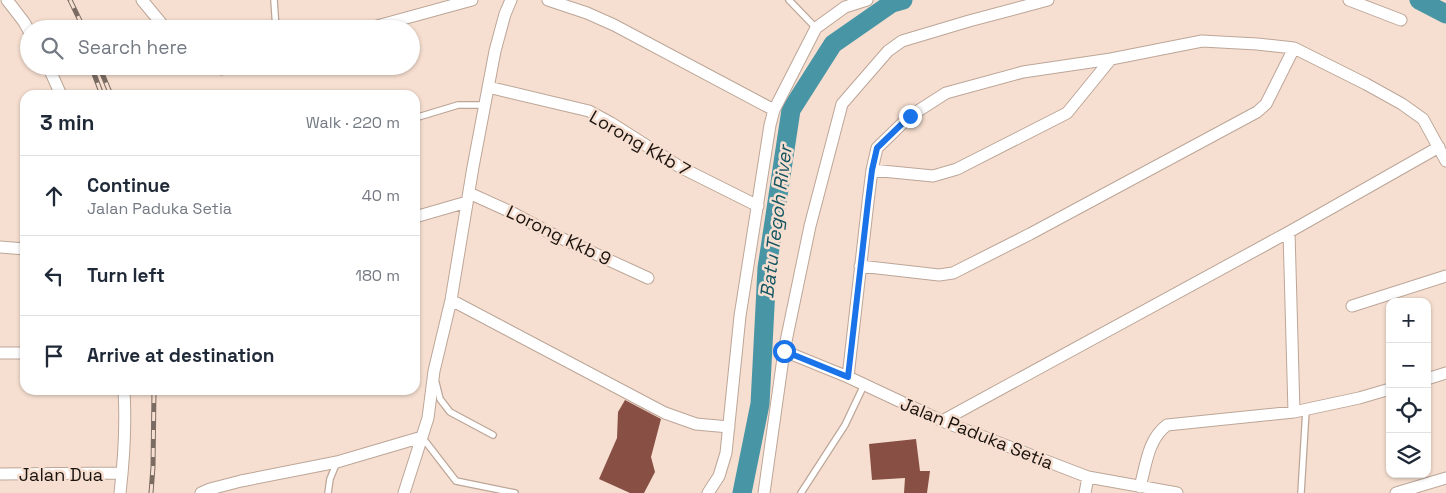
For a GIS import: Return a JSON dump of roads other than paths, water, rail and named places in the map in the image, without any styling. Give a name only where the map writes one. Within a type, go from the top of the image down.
[{"type":"street","points":[[7,0],[22,20]]},
{"type":"street","points":[[142,0],[159,20]]},
{"type":"street","points":[[399,20],[472,0]]},
{"type":"street","points":[[404,493],[428,418],[434,371],[451,300],[495,51],[505,14],[511,0]]},
{"type":"street","points":[[548,0],[587,13],[614,25],[774,110]]},
{"type":"street","points":[[708,493],[719,476],[726,453],[740,316],[770,125],[774,110],[816,28],[845,7],[867,0]]},
{"type":"street","points":[[764,493],[784,351],[810,226],[842,104],[888,51],[902,42],[969,21],[1048,0]]},
{"type":"street","points":[[1349,0],[1401,20]]},
{"type":"street","points":[[848,377],[872,170],[877,148],[910,116],[946,93],[1023,72],[1110,59],[1202,42],[1257,44],[1294,48],[1366,84],[1423,118],[1446,161]]},
{"type":"street","points":[[860,266],[939,275],[953,273],[1030,234],[1257,112],[1266,104],[1294,48]]},
{"type":"street","points":[[872,170],[933,176],[957,169],[1067,113],[1110,59]]},
{"type":"street","points":[[52,75],[59,90]]},
{"type":"street","name":"Lorong Kkb 7","points":[[488,87],[589,111],[607,120],[680,167],[758,206]]},
{"type":"street","points":[[942,421],[1289,232],[1439,147]]},
{"type":"street","points":[[420,215],[468,197]]},
{"type":"street","name":"Lorong Kkb 9","points":[[468,197],[511,212],[552,234],[648,278]]},
{"type":"street","points":[[1289,232],[1294,412]]},
{"type":"street","points":[[0,247],[20,249]]},
{"type":"street","points":[[1352,306],[1446,276]]},
{"type":"street","points":[[451,300],[665,413],[696,424],[730,427]]},
{"type":"street","name":"Jalan Paduka Setia","points":[[784,351],[848,377],[942,421],[1088,477],[1177,493]]},
{"type":"street","points":[[0,353],[20,353]]},
{"type":"street","points":[[1431,378],[1446,373]]},
{"type":"street","points":[[1140,487],[1151,446],[1159,431],[1168,425],[1294,412],[1386,390]]},
{"type":"street","points":[[120,493],[124,395]]},
{"type":"street","points":[[201,493],[241,481],[337,462],[422,437]]},
{"type":"street","name":"Jalan Dua","points":[[0,474],[122,473]]},
{"type":"street","points":[[1085,493],[1088,477]]},
{"type":"street","points":[[1396,493],[1446,478]]},
{"type":"lane","points":[[274,0],[275,20]]},
{"type":"lane","points":[[789,0],[816,28]]},
{"type":"lane","points":[[420,116],[458,105],[485,105]]},
{"type":"lane","points":[[434,371],[440,399],[450,412],[493,435]]},
{"type":"lane","points":[[801,493],[845,425],[864,385]]},
{"type":"lane","points":[[1301,493],[1306,410]]},
{"type":"lane","points":[[422,437],[456,481],[515,493]]},
{"type":"lane","points":[[328,493],[330,479],[337,462]]},
{"type":"waterway","name":"Batu Tegoh River","points":[[742,493],[760,404],[767,268],[791,110],[833,44],[892,3],[903,0]]},
{"type":"waterway","name":"Batu Tegoh River","points":[[1419,0],[1446,14]]},
{"type":"railway","points":[[70,0],[80,20]]},
{"type":"railway","points":[[94,75],[100,90]]},
{"type":"railway","points":[[103,75],[109,90]]},
{"type":"railway","points":[[151,493],[154,395]]}]
